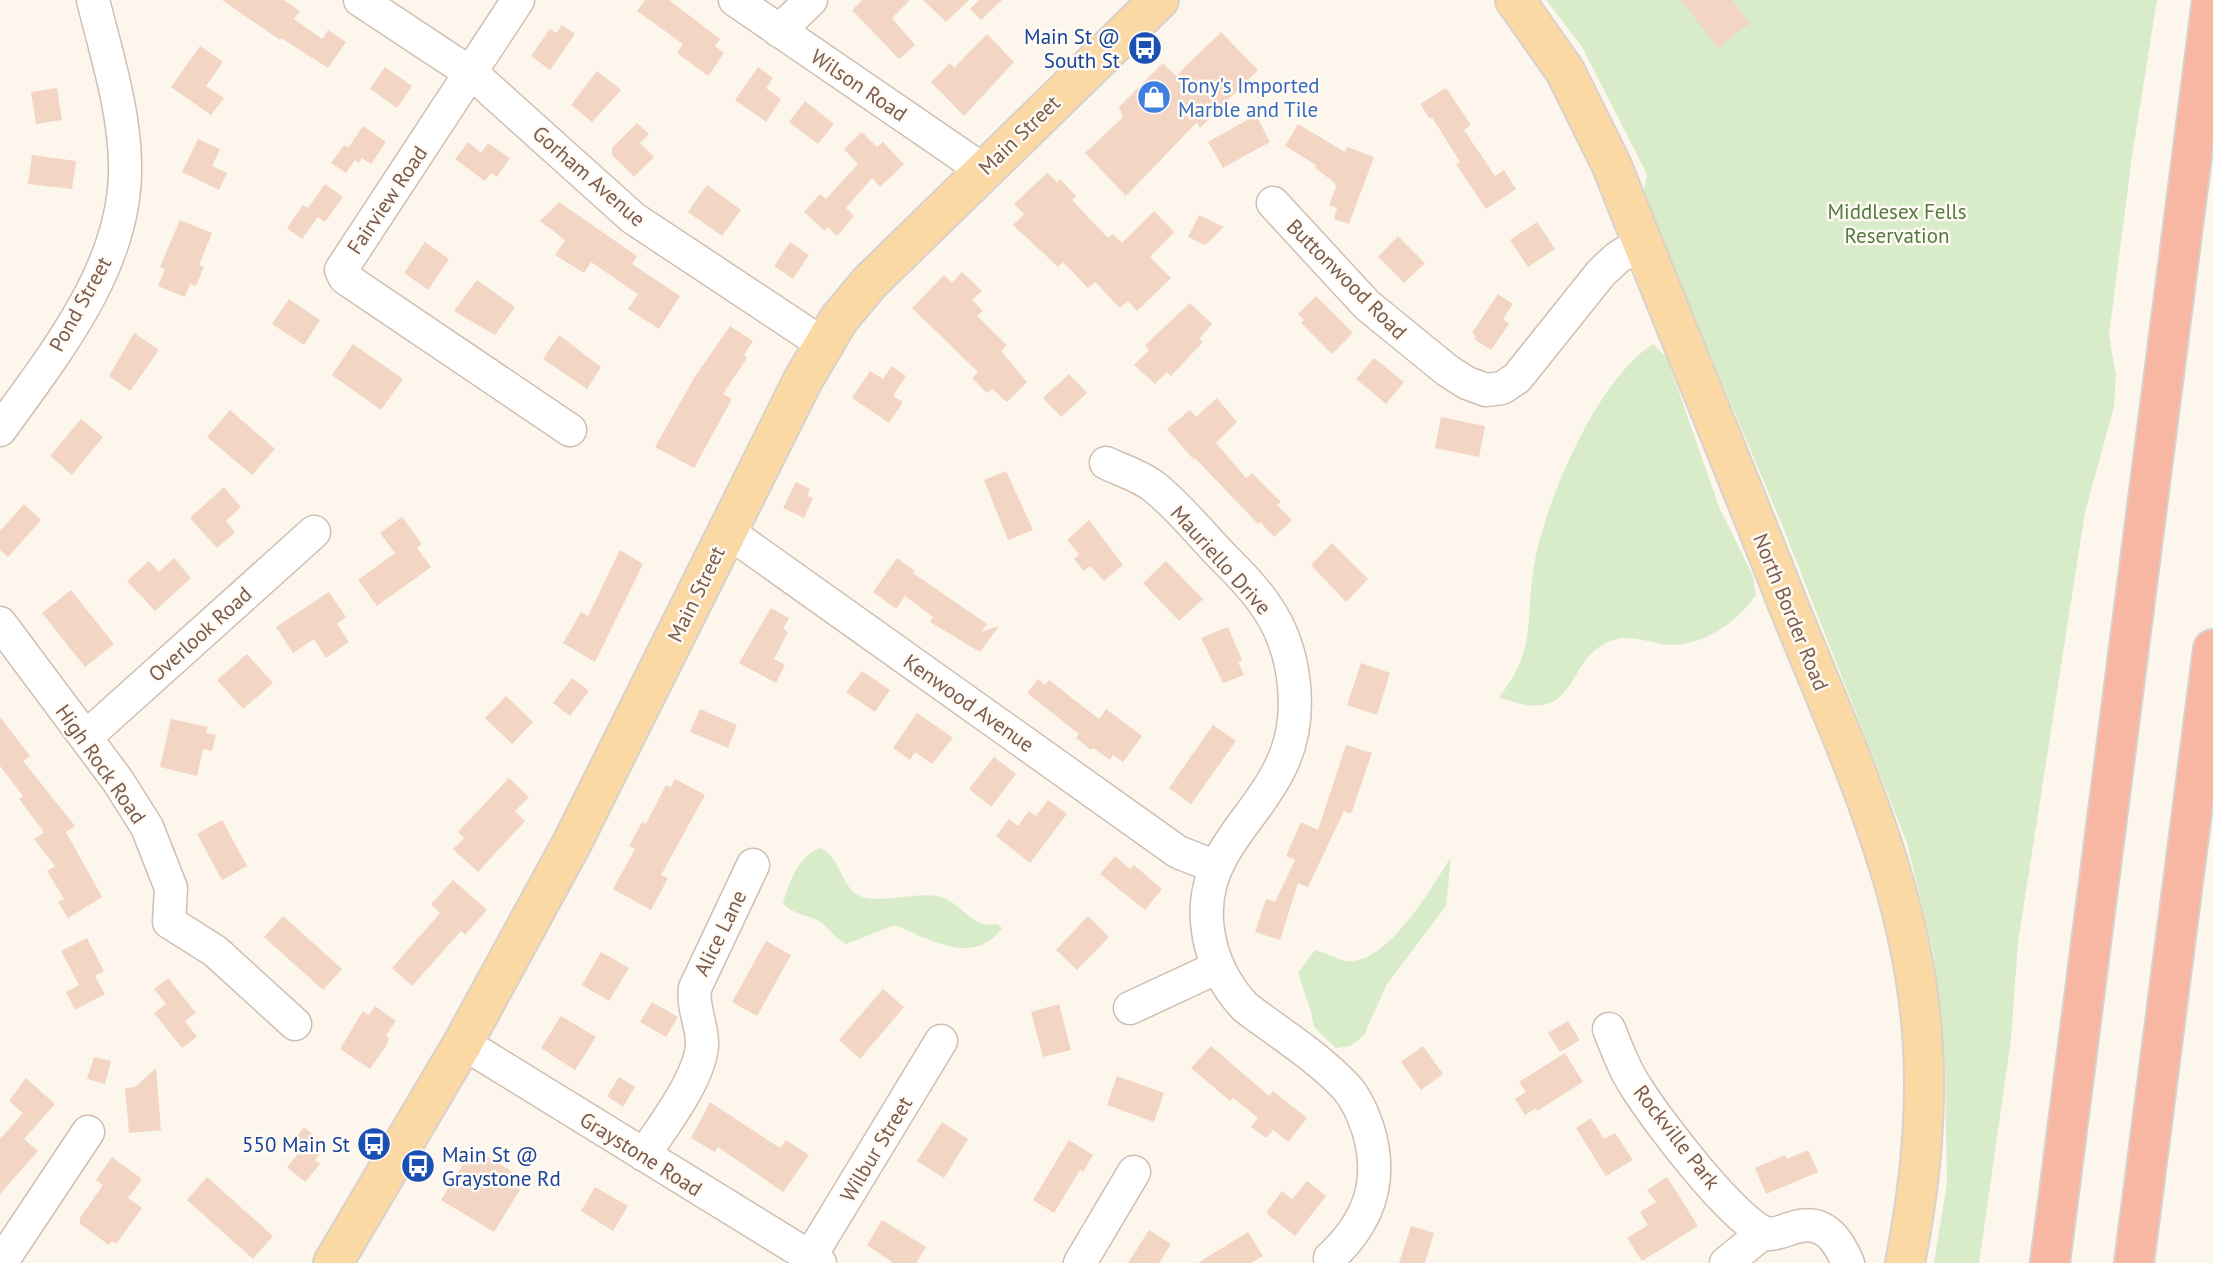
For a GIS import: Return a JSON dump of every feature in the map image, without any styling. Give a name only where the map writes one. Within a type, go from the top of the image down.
[{"type":"highway","points":[[2050,1263],[2212,0]]},
{"type":"highway","points":[[2134,1263],[2213,649]]},
{"type":"main road","name":"Main Street","points":[[333,1263],[463,1043],[572,843],[823,344],[870,282],[1159,0]]},
{"type":"main road","name":"North Border Road","points":[[1515,0],[1565,71],[1591,118],[1858,781],[1895,888],[1921,1018],[1925,1091],[1921,1166],[1905,1263]]},
{"type":"street","name":"Pond Street","points":[[0,430],[83,307],[109,254],[119,222],[125,177],[124,145],[116,95],[93,0]]},
{"type":"street","name":"Gorham Avenue","points":[[360,0],[470,73],[633,218],[823,344]]},
{"type":"street","name":"Fairview Road","points":[[518,0],[343,264],[341,271],[345,278],[570,430]]},
{"type":"street","name":"Wilson Road","points":[[735,0],[983,170]]},
{"type":"street","points":[[779,31],[811,0]]},
{"type":"street","name":"Buttonwood Road","points":[[1273,203],[1386,322],[1462,380],[1486,390],[1502,388],[1517,378],[1601,273],[1617,258],[1642,242]]},
{"type":"street","name":"Mauriello Drive","points":[[1106,463],[1155,487],[1237,572],[1275,621],[1290,660],[1294,714],[1286,755],[1274,780],[1216,867],[1208,895],[1207,923],[1216,968],[1245,1007],[1330,1071],[1348,1089],[1364,1119],[1375,1163],[1374,1190],[1362,1222],[1348,1242],[1329,1261]]},
{"type":"street","name":"Kenwood Avenue","points":[[727,531],[1174,849],[1216,867]]},
{"type":"street","name":"Overlook Road","points":[[86,737],[314,532]]},
{"type":"street","name":"High Rock Road","points":[[0,623],[137,809],[159,853],[171,888],[169,922],[215,951],[295,1024]]},
{"type":"street","name":"Alice Lane","points":[[644,1155],[685,1089],[699,1060],[702,1035],[694,1007],[695,988],[753,865]]},
{"type":"street","points":[[1130,1008],[1216,968]]},
{"type":"street","name":"Rockville Park","points":[[1609,1029],[1627,1072],[1663,1126],[1746,1220],[1763,1233]]},
{"type":"street","name":"Wilbur Street","points":[[815,1260],[942,1041]]},
{"type":"street","name":"Graystone Road","points":[[463,1043],[815,1260]]},
{"type":"street","points":[[1,1263],[88,1132]]},
{"type":"street","points":[[1080,1263],[1135,1172]]},
{"type":"street","points":[[1726,1263],[1763,1233],[1775,1233],[1807,1225],[1821,1228],[1839,1243],[1848,1263]]},
{"type":"green space","name":"Middlesex Fells Reservation","points":[[1546,0],[2157,0],[2132,156],[2109,335],[2116,376],[2114,407],[2085,512],[2018,942],[2011,1039],[1979,1263],[1934,1263],[1947,1183],[1945,1068],[1933,951],[1907,843],[1781,522],[1656,227],[1644,190],[1647,174],[1582,47]]},
{"type":"green space","points":[[1653,344],[1667,358],[1719,507],[1753,576],[1756,595],[1727,625],[1702,639],[1675,645],[1631,638],[1613,640],[1597,649],[1585,661],[1568,688],[1545,705],[1526,705],[1499,697],[1511,680],[1524,649],[1534,566],[1549,509],[1562,477],[1577,444],[1612,385],[1632,361]]},
{"type":"green space","points":[[821,848],[832,858],[846,883],[856,894],[873,899],[927,895],[945,898],[972,919],[988,925],[997,924],[1002,928],[991,940],[964,948],[936,942],[895,925],[846,944],[819,921],[795,912],[783,903],[801,863],[813,851]]},
{"type":"green space","points":[[1451,857],[1446,906],[1387,984],[1364,1035],[1351,1046],[1336,1048],[1314,1027],[1298,973],[1315,950],[1346,961],[1362,959],[1377,951],[1407,922]]},
{"type":"building","points":[[222,0],[284,0],[300,11],[294,19],[322,39],[328,30],[346,42],[328,68],[281,38],[280,40]]},
{"type":"building","points":[[645,0],[669,0],[720,39],[715,46],[724,53],[708,76],[677,53],[683,44],[637,11]]},
{"type":"building","points":[[862,0],[910,0],[892,18],[915,45],[899,59],[852,10]]},
{"type":"building","points":[[923,0],[969,0],[946,22]]},
{"type":"building","points":[[979,0],[1002,0],[981,20],[970,9]]},
{"type":"building","points":[[1681,0],[1732,0],[1750,23],[1718,48]]},
{"type":"building","points":[[562,25],[575,34],[550,70],[531,56],[550,29],[556,33]]},
{"type":"building","points":[[1221,32],[1258,70],[1200,128],[1197,122],[1126,196],[1085,153],[1123,117],[1119,107],[1163,63],[1176,76]]},
{"type":"building","points":[[987,34],[1014,62],[964,116],[931,82],[950,63],[954,68]]},
{"type":"building","points":[[200,46],[223,62],[206,86],[224,98],[211,115],[171,87]]},
{"type":"building","points":[[385,67],[412,86],[397,108],[370,89]]},
{"type":"building","points":[[758,67],[773,78],[766,88],[781,99],[766,122],[735,100]]},
{"type":"building","points":[[597,71],[621,90],[592,122],[571,105]]},
{"type":"building","points":[[57,88],[62,120],[36,124],[31,92]]},
{"type":"building","points":[[1446,88],[1471,125],[1464,130],[1495,176],[1504,170],[1516,189],[1486,209],[1456,164],[1460,162],[1432,117],[1430,119],[1420,104]]},
{"type":"building","points":[[805,101],[834,124],[818,144],[789,122]]},
{"type":"building","points":[[1256,115],[1270,142],[1223,168],[1208,142]]},
{"type":"building","points":[[637,123],[649,134],[640,143],[654,157],[634,177],[612,155],[612,148]]},
{"type":"building","points":[[1298,124],[1345,152],[1347,147],[1374,157],[1349,224],[1334,219],[1337,208],[1329,205],[1336,187],[1334,182],[1315,168],[1316,165],[1285,146]]},
{"type":"building","points":[[363,126],[386,142],[371,164],[362,158],[359,163],[355,160],[346,173],[331,163],[344,145],[348,148]]},
{"type":"building","points":[[862,132],[877,147],[883,142],[904,164],[880,187],[872,178],[846,208],[854,216],[837,236],[828,227],[825,231],[804,212],[820,194],[826,199],[858,164],[844,149]]},
{"type":"building","points":[[198,139],[220,149],[212,166],[227,173],[219,190],[182,172]]},
{"type":"building","points":[[468,142],[481,153],[488,143],[510,158],[497,177],[491,173],[485,181],[455,159]]},
{"type":"building","points":[[32,155],[76,161],[72,189],[28,184]]},
{"type":"building","points":[[1047,173],[1057,182],[1060,179],[1076,196],[1072,200],[1108,238],[1113,234],[1122,243],[1154,211],[1174,232],[1150,257],[1171,278],[1137,311],[1128,301],[1120,308],[1095,282],[1088,288],[1063,262],[1058,267],[1013,225],[1024,214],[1014,204]]},
{"type":"building","points":[[325,184],[343,197],[325,222],[318,217],[302,239],[287,228],[303,205],[308,208]]},
{"type":"building","points":[[707,185],[741,210],[722,236],[688,212]]},
{"type":"building","points":[[559,202],[637,256],[632,264],[680,296],[659,329],[628,309],[638,294],[591,262],[584,273],[555,255],[565,240],[540,221]]},
{"type":"building","points":[[1199,215],[1224,227],[1205,245],[1188,237]]},
{"type":"building","points":[[180,220],[212,233],[199,265],[204,267],[196,286],[190,284],[185,297],[158,286],[165,269],[160,267]]},
{"type":"building","points":[[1537,222],[1555,249],[1528,267],[1510,240]]},
{"type":"building","points":[[1398,236],[1425,263],[1404,283],[1378,257]]},
{"type":"building","points":[[425,242],[449,259],[428,290],[404,273]]},
{"type":"building","points":[[790,242],[809,255],[793,279],[774,266]]},
{"type":"building","points":[[962,272],[982,291],[972,300],[983,311],[977,316],[1007,345],[1001,351],[1027,382],[1007,402],[992,389],[987,393],[972,378],[978,372],[912,308],[944,275],[952,283]]},
{"type":"building","points":[[477,280],[515,307],[495,335],[454,311]]},
{"type":"building","points":[[1498,294],[1513,304],[1503,319],[1509,324],[1491,350],[1474,339],[1476,336],[1472,333]]},
{"type":"building","points":[[1316,296],[1353,333],[1332,354],[1301,323],[1304,320],[1298,314]]},
{"type":"building","points":[[289,299],[320,320],[304,345],[272,324]]},
{"type":"building","points":[[1190,303],[1212,324],[1199,339],[1203,342],[1171,376],[1167,372],[1155,384],[1134,365],[1149,350],[1145,345]]},
{"type":"building","points":[[730,326],[753,341],[744,355],[747,358],[723,394],[732,399],[694,468],[655,447],[694,378]]},
{"type":"building","points":[[134,333],[159,350],[130,391],[109,376]]},
{"type":"building","points":[[559,335],[601,367],[587,389],[543,359]]},
{"type":"building","points":[[353,344],[403,379],[381,410],[332,375]]},
{"type":"building","points":[[1374,358],[1404,382],[1386,404],[1356,379]]},
{"type":"building","points":[[892,366],[906,376],[893,396],[903,402],[889,423],[852,398],[870,371],[883,379]]},
{"type":"building","points":[[1069,374],[1087,393],[1061,417],[1043,398]]},
{"type":"building","points":[[1217,398],[1237,422],[1216,443],[1246,478],[1252,473],[1281,502],[1277,505],[1292,520],[1274,537],[1260,522],[1258,524],[1195,458],[1194,460],[1167,429],[1190,410],[1196,417]]},
{"type":"building","points":[[230,410],[275,449],[252,475],[207,437]]},
{"type":"building","points":[[1441,417],[1485,426],[1479,457],[1435,448]]},
{"type":"building","points":[[81,419],[103,437],[72,475],[50,456]]},
{"type":"building","points":[[1006,471],[1033,530],[1008,540],[984,480]]},
{"type":"building","points":[[796,482],[810,489],[807,496],[813,498],[804,518],[783,508]]},
{"type":"building","points":[[224,487],[241,507],[226,521],[235,532],[217,548],[190,518]]},
{"type":"building","points":[[24,504],[41,520],[8,557],[0,550],[0,531]]},
{"type":"building","points":[[402,517],[422,544],[417,548],[431,567],[377,606],[358,580],[395,553],[380,533]]},
{"type":"building","points":[[1089,520],[1123,565],[1104,581],[1090,566],[1084,571],[1074,559],[1079,554],[1067,540]]},
{"type":"building","points":[[1332,543],[1368,579],[1346,602],[1311,565]]},
{"type":"building","points":[[620,550],[643,564],[595,662],[563,643],[581,612],[588,616]]},
{"type":"building","points":[[174,558],[191,578],[155,611],[127,581],[149,561],[159,572]]},
{"type":"building","points":[[897,558],[915,571],[913,573],[987,624],[981,632],[999,626],[980,652],[930,622],[933,617],[905,596],[896,609],[873,592]]},
{"type":"building","points":[[1166,561],[1203,599],[1179,621],[1143,583]]},
{"type":"building","points":[[71,590],[114,644],[85,667],[42,613]]},
{"type":"building","points":[[329,592],[346,617],[337,624],[349,642],[326,658],[314,639],[293,653],[276,627]]},
{"type":"building","points":[[771,608],[789,618],[783,629],[788,632],[774,659],[785,665],[776,683],[739,663]]},
{"type":"building","points":[[1228,627],[1242,660],[1238,662],[1244,675],[1223,683],[1201,638]]},
{"type":"building","points":[[247,654],[273,683],[243,709],[217,680]]},
{"type":"building","points":[[1361,663],[1390,673],[1377,715],[1347,705]]},
{"type":"building","points":[[862,671],[890,690],[875,712],[846,692]]},
{"type":"building","points":[[572,678],[589,691],[570,716],[553,703]]},
{"type":"building","points":[[1038,679],[1045,685],[1049,680],[1099,719],[1106,709],[1142,736],[1123,762],[1113,755],[1110,760],[1093,748],[1091,750],[1076,738],[1079,734],[1027,693]]},
{"type":"building","points":[[506,696],[533,722],[512,744],[485,718]]},
{"type":"building","points":[[700,709],[737,725],[728,748],[690,732]]},
{"type":"building","points":[[917,713],[953,738],[932,764],[915,752],[910,760],[893,748]]},
{"type":"building","points":[[0,717],[30,756],[23,761],[75,826],[66,832],[102,897],[68,918],[58,902],[64,899],[47,871],[55,866],[34,839],[44,832],[19,799],[23,796],[0,766]]},
{"type":"building","points":[[171,719],[208,727],[206,733],[216,735],[212,751],[203,749],[197,776],[160,767]]},
{"type":"building","points":[[1213,725],[1236,741],[1191,804],[1169,788]]},
{"type":"building","points":[[1346,745],[1372,753],[1351,814],[1344,811],[1308,887],[1298,883],[1280,940],[1255,932],[1266,899],[1275,902],[1295,860],[1286,856],[1301,822],[1318,830]]},
{"type":"building","points":[[994,757],[1016,774],[991,807],[969,789]]},
{"type":"building","points":[[509,778],[529,797],[515,811],[525,821],[478,872],[453,849],[464,838],[458,832]]},
{"type":"building","points":[[675,779],[705,795],[661,875],[668,878],[651,910],[613,889],[635,849],[629,846],[642,822],[646,824],[666,785],[671,787]]},
{"type":"building","points":[[1048,800],[1067,814],[1030,863],[996,836],[1009,819],[1018,826],[1029,811],[1036,816]]},
{"type":"building","points":[[222,820],[247,866],[222,880],[197,834]]},
{"type":"building","points":[[1115,856],[1130,869],[1134,865],[1162,889],[1145,910],[1100,874]]},
{"type":"building","points":[[453,880],[487,910],[465,935],[461,931],[412,986],[392,968],[440,913],[431,904]]},
{"type":"building","points":[[283,916],[342,969],[323,990],[264,937]]},
{"type":"building","points":[[1088,916],[1109,937],[1077,970],[1056,950]]},
{"type":"building","points":[[87,938],[104,971],[95,976],[105,994],[75,1010],[66,992],[79,985],[61,951]]},
{"type":"building","points":[[766,941],[791,955],[757,1016],[732,1002]]},
{"type":"building","points":[[601,952],[629,968],[609,1001],[582,985]]},
{"type":"building","points":[[168,978],[196,1013],[185,1021],[197,1037],[182,1048],[154,1013],[166,1004],[154,989]]},
{"type":"building","points":[[883,989],[904,1007],[860,1059],[839,1040]]},
{"type":"building","points":[[652,1002],[678,1017],[666,1037],[640,1022]]},
{"type":"building","points":[[1059,1004],[1071,1050],[1043,1057],[1031,1012]]},
{"type":"building","points":[[375,1006],[396,1021],[386,1035],[389,1038],[386,1046],[370,1069],[340,1049],[363,1011],[369,1015]]},
{"type":"building","points":[[561,1016],[596,1037],[575,1070],[541,1048]]},
{"type":"building","points":[[1568,1021],[1580,1040],[1560,1052],[1548,1033]]},
{"type":"building","points":[[1211,1046],[1269,1096],[1273,1091],[1307,1118],[1288,1142],[1273,1130],[1266,1138],[1251,1127],[1258,1118],[1233,1098],[1230,1101],[1191,1068]]},
{"type":"building","points":[[1423,1046],[1443,1074],[1421,1090],[1401,1062]]},
{"type":"building","points":[[1565,1053],[1583,1082],[1537,1111],[1536,1108],[1525,1115],[1515,1099],[1526,1092],[1519,1082]]},
{"type":"building","points":[[94,1057],[111,1061],[105,1084],[87,1079]]},
{"type":"building","points":[[156,1068],[161,1130],[129,1133],[125,1088],[135,1087]]},
{"type":"building","points":[[1117,1076],[1164,1093],[1154,1122],[1107,1105]]},
{"type":"building","points":[[619,1077],[635,1087],[623,1107],[607,1096]]},
{"type":"building","points":[[26,1078],[55,1104],[24,1139],[38,1151],[0,1194],[0,1139],[23,1113],[9,1101]]},
{"type":"building","points":[[710,1102],[780,1148],[786,1140],[809,1155],[783,1192],[718,1147],[715,1152],[691,1138]]},
{"type":"building","points":[[1591,1118],[1604,1139],[1615,1133],[1633,1160],[1606,1176],[1576,1128]]},
{"type":"building","points":[[942,1122],[968,1139],[944,1178],[917,1161]]},
{"type":"building","points":[[304,1127],[327,1146],[315,1160],[320,1164],[305,1182],[287,1167],[302,1149],[293,1142]]},
{"type":"building","points":[[1069,1140],[1093,1155],[1083,1172],[1080,1170],[1054,1213],[1033,1200]]},
{"type":"building","points":[[473,1148],[526,1180],[494,1232],[441,1200]]},
{"type":"building","points":[[1808,1150],[1818,1172],[1766,1194],[1755,1168],[1785,1155],[1787,1159]]},
{"type":"building","points":[[112,1157],[142,1179],[128,1198],[142,1208],[116,1244],[112,1241],[109,1245],[80,1224],[80,1218],[103,1185],[96,1180]]},
{"type":"building","points":[[207,1177],[273,1236],[253,1259],[187,1200]]},
{"type":"building","points":[[1667,1177],[1698,1226],[1642,1261],[1627,1238],[1648,1225],[1640,1212],[1656,1202],[1647,1190]]},
{"type":"building","points":[[1307,1181],[1326,1196],[1295,1236],[1266,1213],[1282,1191],[1292,1199]]},
{"type":"building","points":[[595,1187],[628,1206],[613,1231],[581,1211]]},
{"type":"building","points":[[882,1220],[926,1247],[916,1263],[893,1263],[867,1245]]},
{"type":"building","points":[[1411,1226],[1434,1233],[1425,1263],[1399,1263]]},
{"type":"building","points":[[1149,1230],[1171,1244],[1159,1263],[1128,1263]]},
{"type":"building","points":[[1248,1232],[1263,1256],[1251,1263],[1198,1263]]},
{"type":"place","name":"Main St @ South St","points":[[1145,48]]},
{"type":"place","name":"Tony's Imported Marble and Tile","points":[[1154,97]]},
{"type":"place","name":"550 Main St","points":[[374,1144]]},
{"type":"place","name":"Main St @ Graystone Rd","points":[[418,1166]]}]
